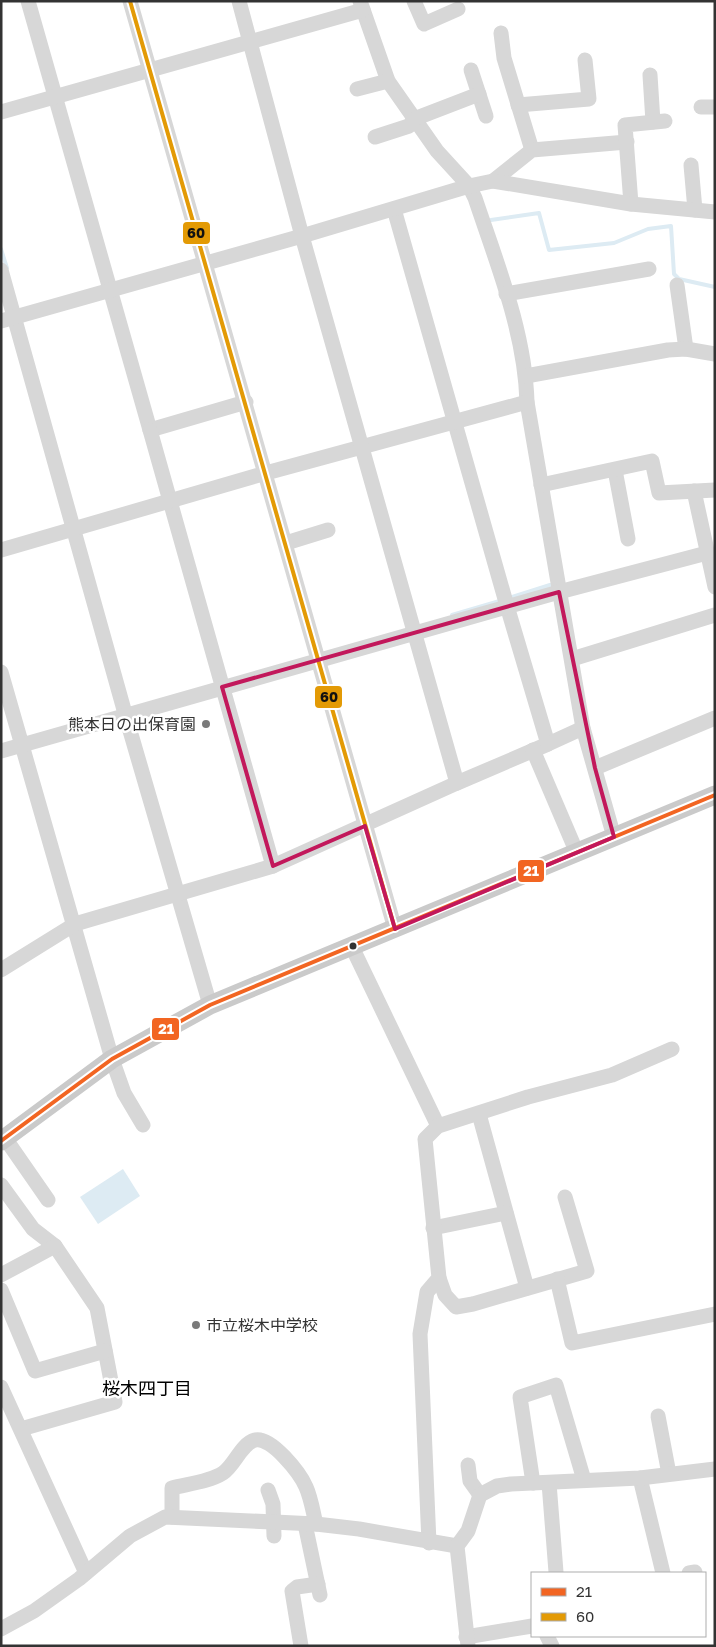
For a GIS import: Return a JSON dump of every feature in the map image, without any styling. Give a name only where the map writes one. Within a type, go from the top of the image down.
[{"type":"main road","points":[[3,1139],[112,1059],[210,1005],[715,795]]},
{"type":"street","points":[[28,1],[273,866]]},
{"type":"street","points":[[130,1],[320,660],[395,929]]},
{"type":"street","points":[[239,1],[361,448],[457,783]]},
{"type":"street","points":[[414,1],[424,24],[458,9]]},
{"type":"street","points":[[1,112],[250,42],[362,6],[388,81],[437,150],[470,186],[515,322],[526,376],[527,402],[559,592],[584,728],[614,837]]},
{"type":"street","points":[[501,33],[504,58],[532,150]]},
{"type":"street","points":[[518,105],[589,99],[584,60]]},
{"type":"street","points":[[471,70],[486,116]]},
{"type":"street","points":[[631,204],[625,124],[659,122],[650,75]]},
{"type":"street","points":[[357,89],[388,81]]},
{"type":"street","points":[[375,137],[409,126],[414,119],[479,94]]},
{"type":"street","points":[[492,181],[532,150],[627,142]]},
{"type":"street","points":[[691,165],[695,210]]},
{"type":"street","points":[[8,319],[492,181],[631,204],[672,213],[695,210],[715,212]]},
{"type":"street","points":[[394,209],[548,744]]},
{"type":"street","points":[[506,294],[618,267],[649,269]]},
{"type":"street","points":[[1,270],[8,319],[74,529],[126,717],[210,1005]]},
{"type":"street","points":[[676,285],[686,349]]},
{"type":"street","points":[[526,376],[668,350],[686,349],[715,354]]},
{"type":"street","points":[[150,430],[246,402]]},
{"type":"street","points":[[1,550],[266,473],[527,402]]},
{"type":"street","points":[[541,485],[652,461],[659,493],[715,490]]},
{"type":"street","points":[[615,470],[628,538]]},
{"type":"street","points":[[694,491],[715,587]]},
{"type":"street","points":[[286,543],[328,530]]},
{"type":"street","points":[[1,751],[126,717],[222,687],[507,606],[707,553]]},
{"type":"street","points":[[572,659],[715,615]]},
{"type":"street","points":[[1,672],[75,924],[112,1059],[124,1093],[143,1125]]},
{"type":"street","points":[[595,768],[715,718]]},
{"type":"street","points":[[1,970],[75,924],[273,866],[584,728]]},
{"type":"street","points":[[532,750],[577,853]]},
{"type":"street","points":[[352,947],[438,1126]]},
{"type":"street","points":[[565,1198],[587,1270],[456,1307],[445,1295],[439,1278],[425,1139],[438,1126],[528,1097],[612,1075],[672,1050]]},
{"type":"street","points":[[479,1114],[527,1288]]},
{"type":"street","points":[[3,1139],[48,1200]]},
{"type":"street","points":[[1,1185],[33,1229],[55,1246],[97,1308],[114,1402],[21,1429]]},
{"type":"street","points":[[433,1228],[506,1213]]},
{"type":"street","points":[[1,1275],[55,1246]]},
{"type":"street","points":[[429,1543],[420,1334],[427,1292],[439,1278]]},
{"type":"street","points":[[557,1279],[572,1344],[715,1314]]},
{"type":"street","points":[[1,1290],[35,1371],[105,1352]]},
{"type":"street","points":[[533,1483],[520,1397],[556,1385],[584,1480]]},
{"type":"street","points":[[1,1387],[86,1573]]},
{"type":"street","points":[[658,1416],[669,1474]]},
{"type":"street","points":[[172,1517],[172,1488],[221,1474],[229,1468],[249,1444],[258,1440],[268,1441],[276,1447],[306,1486],[311,1524],[319,1589],[297,1588],[292,1590],[302,1646]]},
{"type":"street","points":[[468,1464],[470,1481],[480,1495]]},
{"type":"street","points":[[531,1626],[467,1642],[457,1546],[468,1531],[480,1495],[497,1486],[640,1478],[715,1469]]},
{"type":"street","points":[[640,1478],[663,1572]]},
{"type":"street","points":[[549,1482],[556,1572]]},
{"type":"street","points":[[268,1490],[273,1504],[274,1529]]},
{"type":"street","points":[[1,1629],[34,1611],[86,1573],[130,1536],[159,1520],[172,1517],[274,1529],[311,1524],[359,1529],[429,1543],[457,1546]]},
{"type":"highlighted area","points":[[559,592],[595,768],[614,837],[395,929],[365,826],[273,866],[222,687]]},
{"type":"shaded area","points":[[123,1169],[140,1196],[98,1224],[80,1197]]},
{"type":"waterway","points":[[491,220],[539,213],[549,250],[614,243],[648,229],[671,226],[674,274],[679,279],[715,287]]},
{"type":"waterway","points":[[1,249],[7,268]]},
{"type":"waterway","points":[[509,598],[550,585]]},
{"type":"waterway","points":[[452,615],[503,600]]},
{"type":"transit line","name":"60","points":[[130,1],[395,929]]},
{"type":"transit line","name":"21","points":[[1,1141],[112,1059],[210,1005],[715,795]]},
{"type":"place","name":"熊本日の出保育園","points":[[206,724]]},
{"type":"place","name":"市立桜木中学校","points":[[196,1325]]},
{"type":"district","name":"桜木四丁目","points":[[147,1388]]}]
